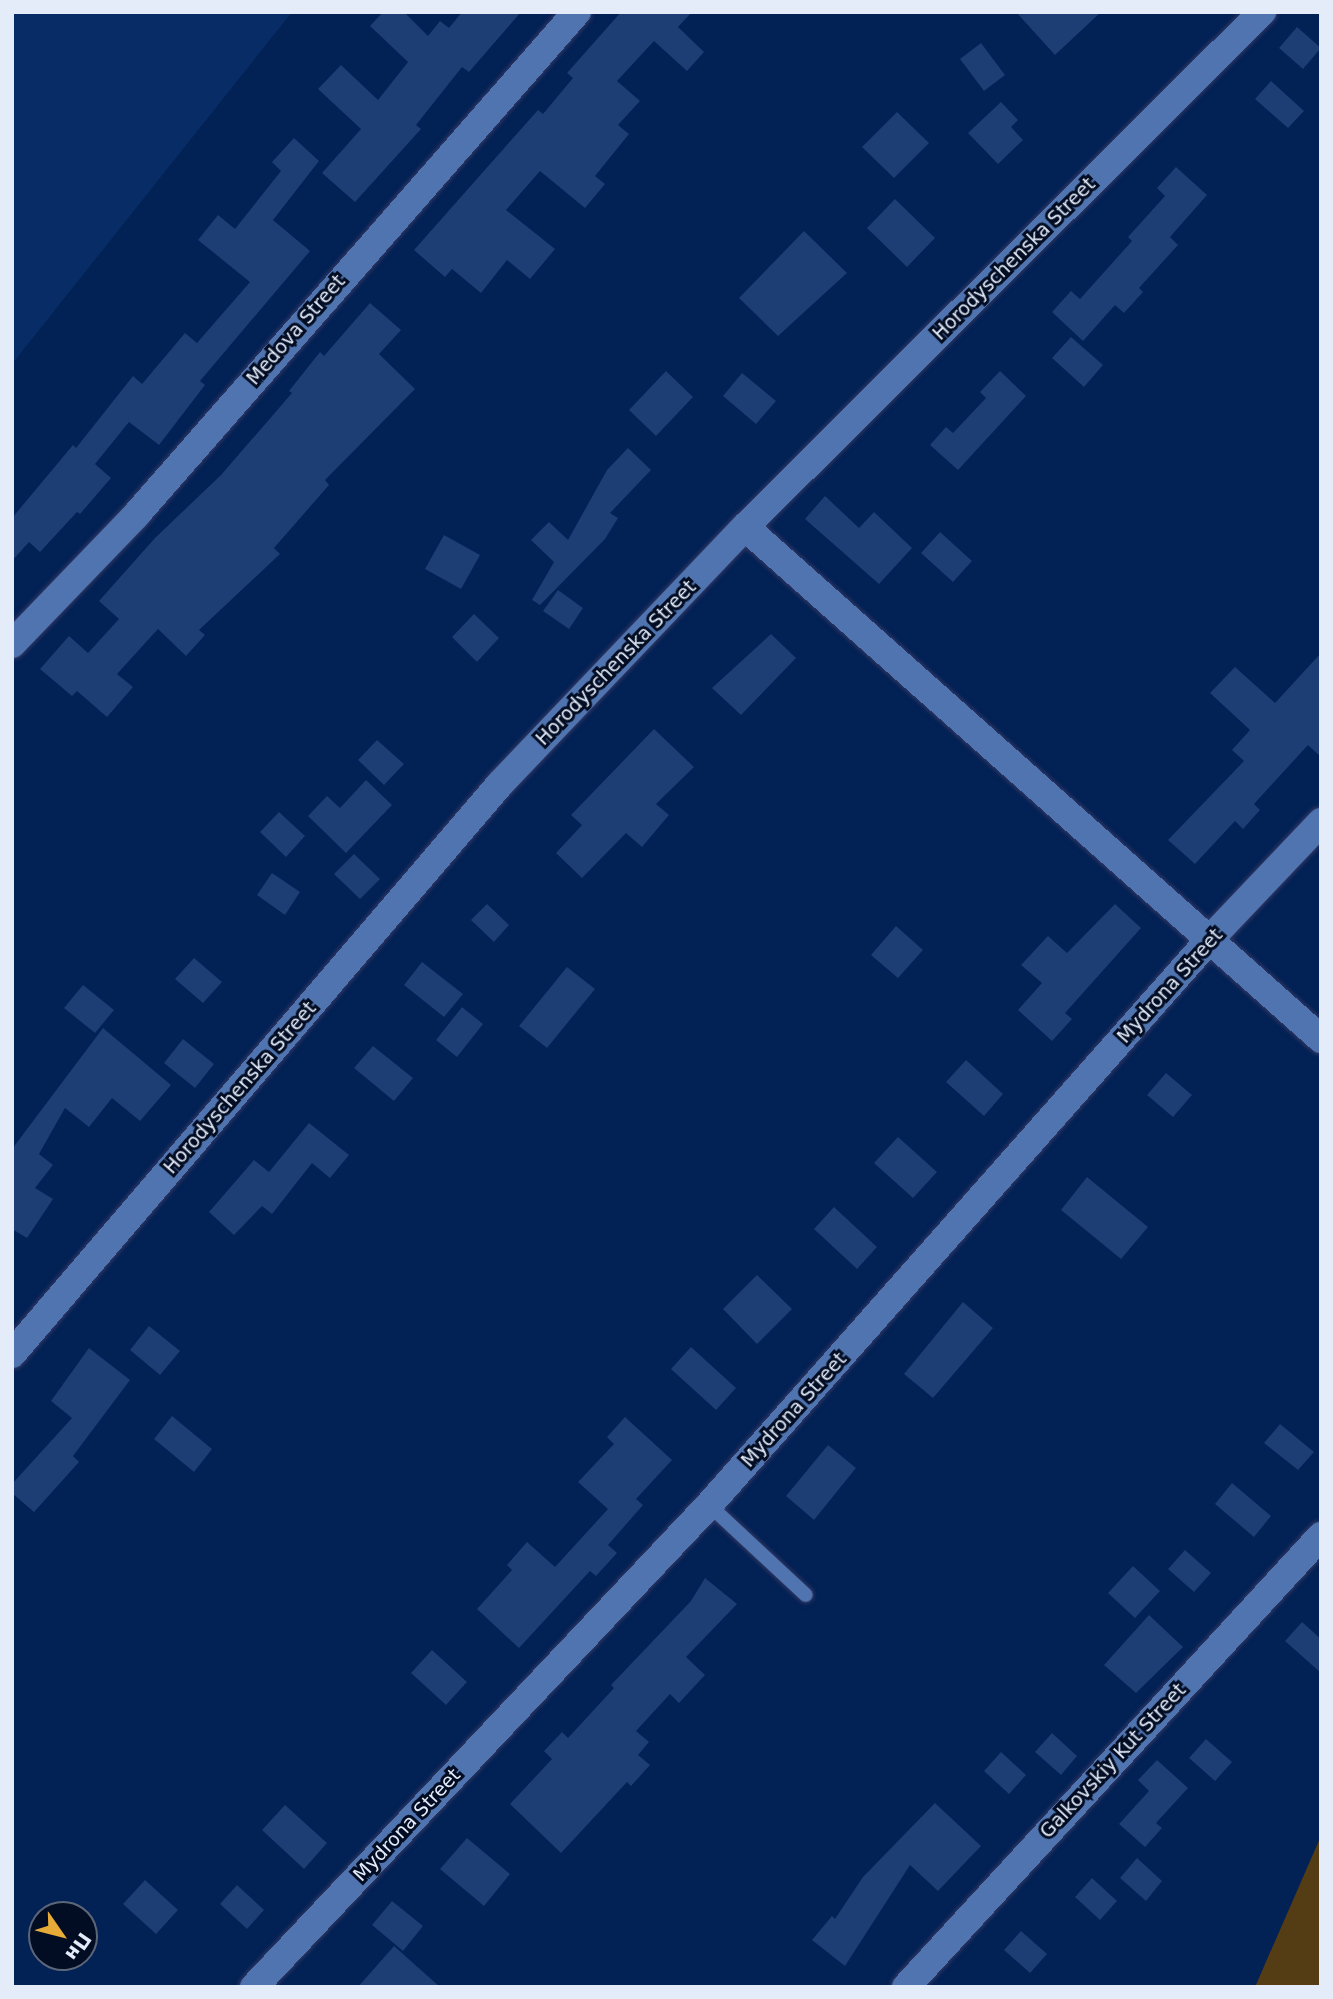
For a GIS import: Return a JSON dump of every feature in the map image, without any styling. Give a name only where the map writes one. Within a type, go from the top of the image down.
[{"type":"street","name":"Medova Street","points":[[12,644],[136,515],[577,12]]},
{"type":"street","name":"Horodyschenska Street","points":[[12,1353],[500,784],[745,527],[1262,12]]},
{"type":"street","points":[[745,527],[1211,938],[1321,1039]]},
{"type":"street","name":"Mydrona Street","points":[[254,1987],[709,1505],[1211,938],[1321,822]]},
{"type":"street","name":"Galkovskiy Kut Street","points":[[906,1987],[1321,1536]]},
{"type":"lane","points":[[709,1505],[806,1595]]},
{"type":"shaded area","points":[[12,12],[292,12],[12,364]]},
{"type":"shaded area","points":[[1321,1836],[1321,1987],[1255,1987]]},
{"type":"building","points":[[383,12],[404,12],[428,36],[440,21],[449,28],[462,12],[521,12],[469,72],[462,67],[416,125],[421,129],[355,202],[322,173],[361,129],[318,89],[341,65],[378,100],[408,62],[370,26]]},
{"type":"building","points":[[621,12],[692,12],[678,27],[704,52],[687,71],[654,41],[617,81],[640,101],[618,125],[629,134],[595,176],[605,184],[585,208],[540,171],[506,210],[555,249],[530,279],[507,260],[481,293],[452,269],[445,277],[414,250],[538,110],[543,114],[573,78],[567,73]]},
{"type":"building","points":[[1016,12],[1101,12],[1055,55]]},
{"type":"building","points":[[1297,27],[1321,48],[1303,69],[1279,48]]},
{"type":"building","points":[[981,43],[1005,75],[984,91],[960,59]]},
{"type":"building","points":[[1271,81],[1304,111],[1288,128],[1255,99]]},
{"type":"building","points":[[1001,102],[1018,120],[1011,127],[1023,140],[998,164],[968,133]]},
{"type":"building","points":[[897,112],[929,143],[894,178],[862,147]]},
{"type":"building","points":[[294,138],[319,161],[273,220],[310,251],[200,381],[205,385],[159,445],[129,422],[95,464],[111,478],[80,514],[77,512],[40,552],[29,542],[12,561],[12,518],[73,445],[76,448],[133,376],[142,384],[185,333],[197,343],[250,282],[198,240],[218,215],[235,229],[281,171],[272,162]]},
{"type":"building","points":[[1176,167],[1207,195],[1170,237],[1178,245],[1139,288],[1143,292],[1124,313],[1115,305],[1083,341],[1052,312],[1071,291],[1080,299],[1132,241],[1128,237],[1165,196],[1157,188]]},
{"type":"building","points":[[895,199],[935,238],[907,267],[867,228]]},
{"type":"building","points":[[804,231],[847,273],[778,336],[739,298]]},
{"type":"building","points":[[370,303],[401,330],[379,354],[415,389],[325,480],[329,485],[274,548],[280,554],[199,630],[205,635],[186,656],[158,629],[117,674],[133,687],[107,717],[77,691],[72,696],[40,669],[69,636],[88,653],[119,619],[99,601],[155,538],[221,475],[292,393],[289,391],[320,352],[324,356]]},
{"type":"building","points":[[1071,337],[1103,365],[1084,387],[1052,358]]},
{"type":"building","points":[[666,371],[693,397],[656,436],[629,410]]},
{"type":"building","points":[[1000,371],[1026,396],[958,470],[930,445],[946,427],[953,433],[986,398],[980,392]]},
{"type":"building","points":[[742,373],[776,401],[756,424],[723,396]]},
{"type":"building","points":[[628,448],[651,470],[610,513],[618,518],[605,539],[540,605],[532,600],[554,562],[531,540],[549,522],[568,540],[607,470]]},
{"type":"building","points":[[825,496],[859,528],[874,512],[912,548],[879,584],[805,519]]},
{"type":"building","points":[[940,532],[972,561],[953,582],[921,553]]},
{"type":"building","points":[[444,535],[480,555],[461,589],[425,569]]},
{"type":"building","points":[[558,590],[583,608],[569,629],[543,611]]},
{"type":"building","points":[[474,614],[499,638],[477,662],[452,637]]},
{"type":"building","points":[[771,634],[796,658],[741,715],[712,688]]},
{"type":"building","points":[[1321,653],[1321,757],[1308,745],[1254,804],[1260,810],[1243,829],[1235,821],[1195,864],[1168,840],[1244,761],[1232,750],[1250,730],[1210,693],[1235,667],[1275,703]]},
{"type":"building","points":[[654,729],[694,767],[656,804],[669,815],[642,847],[626,833],[582,878],[556,853],[582,825],[571,815]]},
{"type":"building","points":[[377,740],[404,764],[384,785],[358,760]]},
{"type":"building","points":[[366,780],[392,805],[346,853],[308,816],[327,796],[340,808]]},
{"type":"building","points":[[279,812],[305,836],[286,857],[260,832]]},
{"type":"building","points":[[354,854],[380,879],[360,899],[334,874]]},
{"type":"building","points":[[272,873],[300,892],[285,915],[257,895]]},
{"type":"building","points":[[487,904],[509,925],[494,942],[471,920]]},
{"type":"building","points":[[1115,904],[1141,928],[1065,1013],[1072,1019],[1052,1041],[1018,1010],[1042,983],[1021,965],[1048,936],[1067,953]]},
{"type":"building","points":[[896,926],[923,950],[898,978],[871,955]]},
{"type":"building","points":[[194,958],[222,982],[203,1003],[175,979]]},
{"type":"building","points":[[422,962],[463,994],[444,1017],[404,985]]},
{"type":"building","points":[[567,967],[595,989],[547,1048],[519,1026]]},
{"type":"building","points":[[83,985],[114,1010],[95,1033],[64,1008]]},
{"type":"building","points":[[462,1007],[483,1024],[457,1057],[436,1040]]},
{"type":"building","points":[[103,1028],[171,1085],[140,1121],[112,1098],[89,1127],[65,1108],[39,1154],[53,1165],[35,1188],[53,1199],[27,1238],[12,1229],[12,1149]]},
{"type":"building","points":[[183,1039],[214,1064],[195,1088],[164,1063]]},
{"type":"building","points":[[373,1046],[413,1078],[394,1101],[354,1068]]},
{"type":"building","points":[[966,1060],[1003,1094],[984,1116],[946,1082]]},
{"type":"building","points":[[1166,1073],[1192,1095],[1173,1117],[1147,1095]]},
{"type":"building","points":[[309,1123],[349,1155],[330,1178],[312,1163],[272,1214],[262,1206],[234,1235],[209,1212],[254,1160],[269,1172]]},
{"type":"building","points":[[898,1137],[937,1172],[913,1198],[874,1163]]},
{"type":"building","points":[[1087,1177],[1148,1227],[1121,1259],[1061,1210]]},
{"type":"building","points":[[834,1207],[877,1247],[857,1269],[814,1229]]},
{"type":"building","points":[[757,1275],[792,1309],[757,1344],[723,1309]]},
{"type":"building","points":[[963,1302],[993,1328],[933,1398],[904,1374]]},
{"type":"building","points":[[149,1326],[180,1351],[160,1375],[130,1350]]},
{"type":"building","points":[[691,1347],[736,1388],[716,1410],[671,1369]]},
{"type":"building","points":[[89,1348],[130,1380],[73,1456],[79,1462],[34,1512],[12,1493],[12,1484],[72,1418],[51,1401]]},
{"type":"building","points":[[172,1416],[212,1449],[194,1472],[154,1439]]},
{"type":"building","points":[[625,1417],[672,1460],[636,1499],[643,1505],[608,1545],[617,1553],[596,1576],[590,1571],[519,1648],[477,1609],[512,1570],[507,1565],[527,1542],[555,1567],[608,1509],[578,1482],[614,1444],[607,1437]]},
{"type":"building","points":[[1280,1424],[1314,1452],[1298,1470],[1264,1443]]},
{"type":"building","points":[[828,1445],[856,1468],[814,1520],[786,1496]]},
{"type":"building","points":[[1232,1483],[1271,1516],[1254,1537],[1215,1504]]},
{"type":"building","points":[[1185,1550],[1211,1573],[1194,1592],[1168,1569]]},
{"type":"building","points":[[1133,1566],[1160,1591],[1135,1618],[1108,1593]]},
{"type":"building","points":[[705,1578],[737,1604],[686,1657],[705,1675],[679,1703],[670,1694],[636,1731],[649,1742],[638,1755],[650,1765],[631,1786],[627,1782],[561,1853],[510,1804],[552,1759],[544,1751],[562,1732],[568,1738],[614,1688],[611,1685],[691,1601]]},
{"type":"building","points":[[1149,1615],[1183,1647],[1136,1693],[1104,1665]]},
{"type":"building","points":[[1302,1622],[1321,1639],[1321,1673],[1285,1641]]},
{"type":"building","points":[[432,1650],[467,1682],[446,1705],[411,1673]]},
{"type":"building","points":[[1052,1733],[1077,1756],[1061,1775],[1035,1752]]},
{"type":"building","points":[[1206,1739],[1232,1762],[1215,1781],[1189,1758]]},
{"type":"building","points":[[1001,1752],[1026,1775],[1009,1794],[984,1771]]},
{"type":"building","points":[[1157,1760],[1188,1788],[1156,1823],[1162,1828],[1145,1847],[1119,1824],[1149,1791],[1138,1780]]},
{"type":"building","points":[[935,1803],[981,1846],[938,1891],[910,1865],[845,1966],[812,1940],[832,1916],[835,1919],[863,1877]]},
{"type":"building","points":[[285,1805],[327,1843],[304,1869],[262,1830]]},
{"type":"building","points":[[467,1838],[510,1874],[484,1906],[440,1869]]},
{"type":"building","points":[[1137,1858],[1162,1881],[1146,1901],[1120,1878]]},
{"type":"building","points":[[1092,1878],[1117,1901],[1100,1920],[1075,1897]]},
{"type":"building","points":[[145,1880],[178,1910],[156,1934],[123,1904]]},
{"type":"building","points":[[237,1885],[264,1910],[247,1929],[220,1904]]},
{"type":"building","points":[[392,1901],[423,1926],[403,1951],[372,1925]]},
{"type":"building","points":[[1021,1931],[1047,1954],[1030,1973],[1004,1950]]},
{"type":"building","points":[[394,1946],[440,1987],[358,1987]]}]
